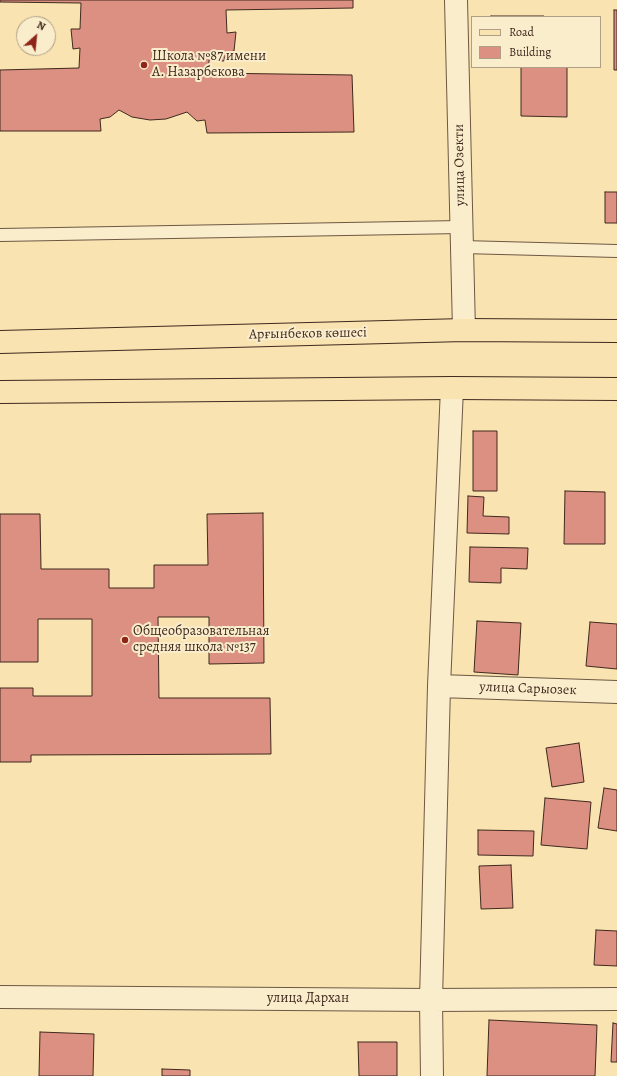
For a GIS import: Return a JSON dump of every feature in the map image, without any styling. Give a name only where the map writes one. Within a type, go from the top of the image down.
[{"type":"main road","name":"Арғынбеков көшесі","points":[[0,342],[464,330],[617,331]]},
{"type":"main road","points":[[0,392],[452,388],[617,389]]},
{"type":"street","name":"улица Озекти","points":[[456,0],[464,330]]},
{"type":"street","points":[[432,1076],[431,1000],[439,686],[452,388]]},
{"type":"street","name":"улица Сарыозек","points":[[439,686],[617,692]]},
{"type":"street","name":"улица Дархан","points":[[0,997],[431,1000],[617,999]]},
{"type":"lane","points":[[0,235],[462,237],[617,251]]},
{"type":"building","name":"Школа №87 имени А. Назарбекова","points":[[0,0],[353,0],[353,8],[226,10],[227,33],[236,32],[234,51],[226,53],[224,61],[209,60],[209,73],[352,75],[354,132],[207,133],[205,120],[197,121],[187,112],[166,119],[150,120],[132,117],[119,110],[110,117],[100,119],[101,131],[0,131],[0,70],[79,68],[80,48],[73,49],[71,29],[80,29],[81,3],[0,2]]},
{"type":"building","points":[[614,10],[617,10],[617,70],[614,70]]},
{"type":"building","points":[[521,68],[567,68],[567,117],[521,116]]},
{"type":"building","points":[[605,192],[617,192],[617,223],[605,223]]},
{"type":"building","points":[[473,431],[497,431],[497,491],[473,491]]},
{"type":"building","points":[[565,491],[605,492],[605,544],[564,544]]},
{"type":"building","points":[[468,496],[484,497],[483,516],[509,517],[509,534],[467,533]]},
{"type":"building","name":"Общеобразовательная средняя школа №137","points":[[263,513],[264,663],[209,664],[209,617],[158,617],[159,698],[270,698],[271,754],[31,755],[31,762],[0,762],[0,688],[33,688],[33,696],[92,696],[92,619],[38,619],[38,662],[0,662],[0,514],[40,514],[41,569],[109,569],[109,588],[154,588],[154,565],[208,565],[207,514]]},
{"type":"building","points":[[470,547],[528,548],[527,569],[501,568],[501,583],[469,582]]},
{"type":"building","points":[[477,621],[521,623],[518,675],[474,672]]},
{"type":"building","points":[[590,622],[617,624],[617,669],[586,666]]},
{"type":"building","points":[[579,743],[584,782],[552,787],[546,748]]},
{"type":"building","points":[[604,788],[617,790],[617,831],[598,828]]},
{"type":"building","points":[[545,798],[591,802],[587,849],[541,845]]},
{"type":"building","points":[[478,830],[534,831],[533,856],[478,855]]},
{"type":"building","points":[[511,865],[513,908],[481,909],[479,866]]},
{"type":"building","points":[[596,930],[617,931],[617,966],[594,965]]},
{"type":"building","points":[[489,1020],[597,1025],[595,1076],[487,1076]]},
{"type":"building","points":[[613,1023],[617,1024],[617,1062],[611,1062]]},
{"type":"building","points":[[40,1032],[94,1034],[93,1076],[39,1076]]},
{"type":"building","points":[[358,1042],[397,1042],[397,1076],[359,1076]]},
{"type":"building","points":[[162,1069],[190,1070],[190,1076],[162,1076]]},
{"type":"place","name":"Школа №87 имени А. Назарбекова","points":[[144,65]]},
{"type":"place","name":"Общеобразовательная средняя школа №137","points":[[125,640]]}]
